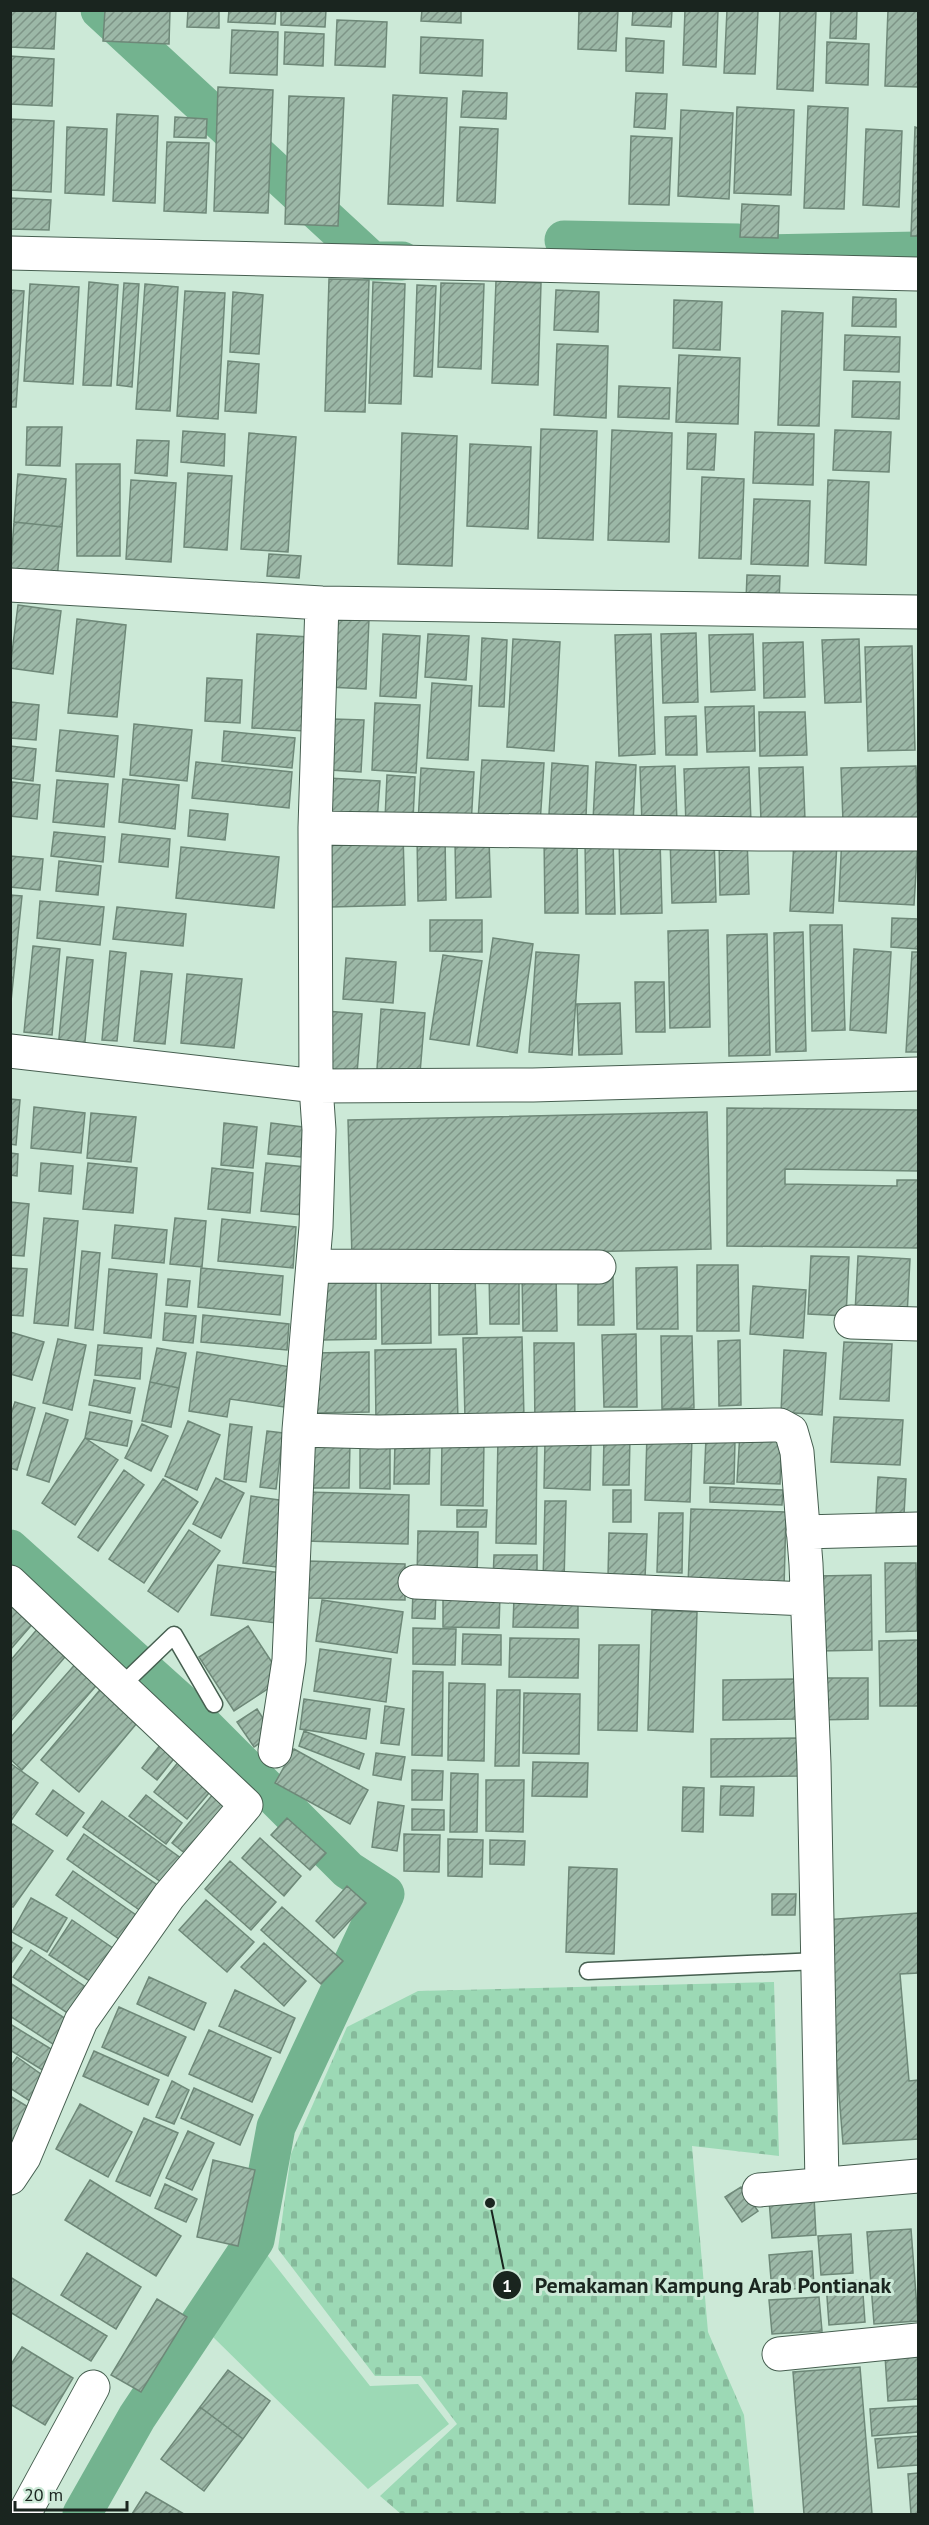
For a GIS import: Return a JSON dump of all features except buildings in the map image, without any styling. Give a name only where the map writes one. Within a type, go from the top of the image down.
[{"type":"street","points":[[10,253],[918,274]]},
{"type":"street","points":[[10,585],[322,603],[918,612]]},
{"type":"street","points":[[275,1751],[290,1660],[299,1430],[313,1266],[319,1130],[316,1086],[315,828],[322,603]]},
{"type":"street","points":[[315,828],[918,834]]},
{"type":"street","points":[[10,1051],[316,1086],[533,1085],[918,1074]]},
{"type":"street","points":[[313,1266],[599,1267]]},
{"type":"street","points":[[851,1322],[918,1323]]},
{"type":"street","points":[[299,1430],[378,1432],[780,1425],[790,1431],[794,1439],[803,1532],[814,1764],[822,2184]]},
{"type":"street","points":[[803,1532],[918,1529]]},
{"type":"street","points":[[10,1582],[246,1805],[169,1896],[81,2021],[24,2157],[10,2178]]},
{"type":"street","points":[[415,1582],[806,1599]]},
{"type":"street","points":[[759,2190],[918,2176]]},
{"type":"street","points":[[779,2354],[918,2340]]},
{"type":"street","points":[[24,2514],[93,2387]]},
{"type":"lane","points":[[121,1686],[174,1635],[213,1704]]},
{"type":"lane","points":[[588,1971],[818,1961]]},
{"type":"green space","points":[[774,1982],[779,2156],[692,2146],[708,2332],[744,2415],[754,2514],[401,2514],[380,2496],[457,2424],[421,2376],[375,2376],[278,2249],[291,2154],[347,2027],[418,1991]]},
{"type":"green space","points":[[264,2251],[370,2386],[418,2384],[449,2424],[368,2489],[212,2336]]},
{"type":"waterway","points":[[100,10],[372,261],[402,261]]},
{"type":"waterway","points":[[564,240],[738,243]]},
{"type":"waterway","points":[[710,255],[918,251]]},
{"type":"waterway","points":[[10,1549],[179,1701],[348,1870],[385,1894],[276,2127],[255,2240],[137,2417],[82,2514]]},
{"type":"place","name":"Pemakaman Kampung Arab Pontianak","points":[[490,2203]]}]
